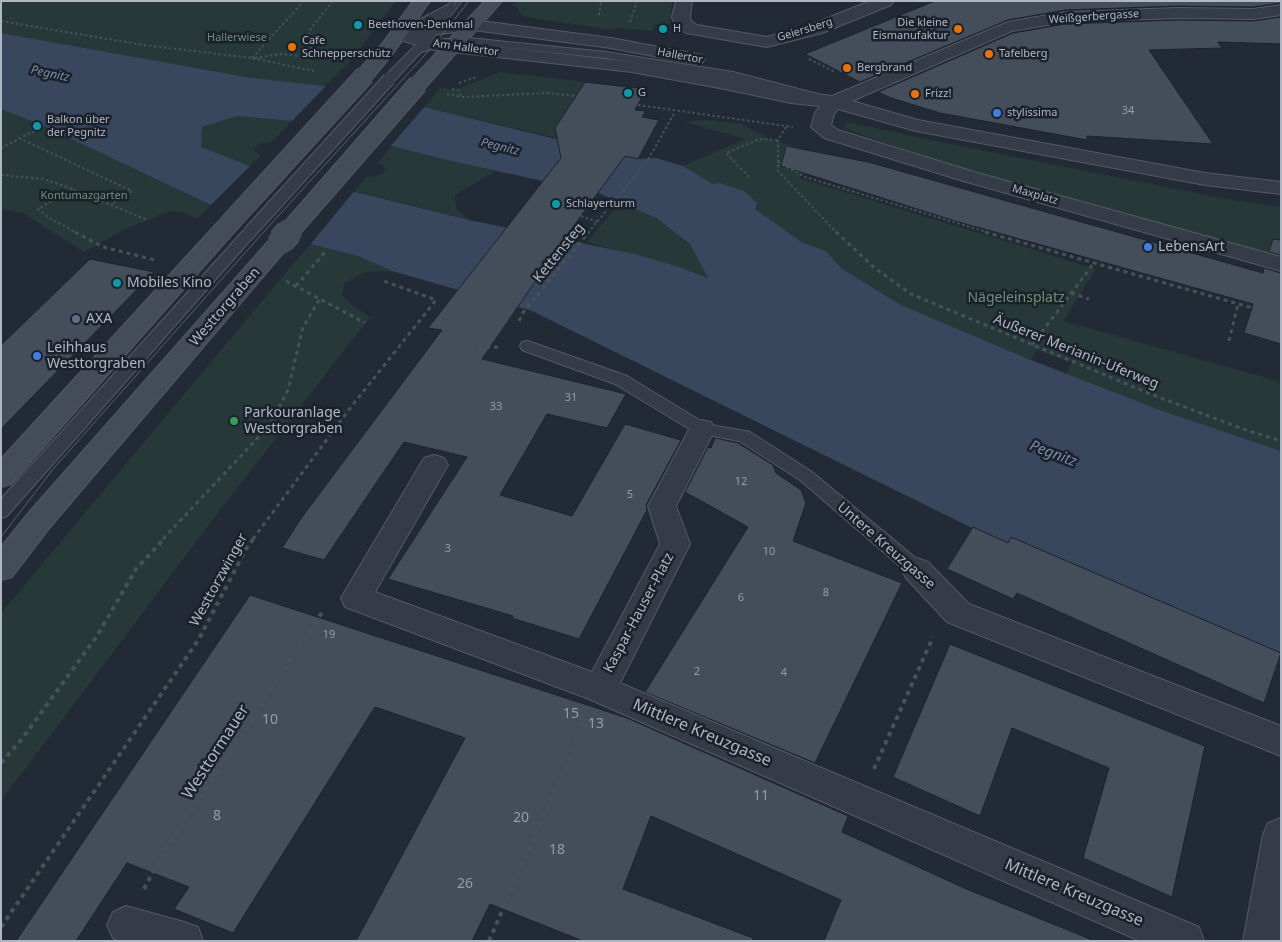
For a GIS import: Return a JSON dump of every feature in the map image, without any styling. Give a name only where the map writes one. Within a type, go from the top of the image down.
[{"type":"main road","points":[[1,477],[365,75],[399,34],[422,1]]},
{"type":"main road","name":"Westtorgraben","points":[[1,569],[41,518],[418,84],[436,42],[473,25],[494,1]]},
{"type":"street","name":"Geiersberg","points":[[684,1],[681,17],[683,24],[692,29],[767,42],[816,28],[884,1]]},
{"type":"street","name":"Weißgerbergasse","points":[[834,102],[1008,27],[1065,17],[1177,13],[1253,14],[1281,10]]},
{"type":"street","name":"Am Hallertor","points":[[436,42],[473,25],[611,43]]},
{"type":"street","name":"Am Hallertor","points":[[399,34],[436,42],[598,63]]},
{"type":"street","name":"Hallertor","points":[[611,43],[735,76]]},
{"type":"street","name":"Hallertor","points":[[598,63],[735,76]]},
{"type":"street","points":[[735,76],[812,87],[834,102]]},
{"type":"street","points":[[735,76],[791,96],[834,102],[926,127],[1205,178],[1281,188]]},
{"type":"street","name":"Maxplatz","points":[[834,102],[825,112],[821,127],[831,134],[967,176],[1281,264]]},
{"type":"street","name":"Kaspar-Hauser-Platz","points":[[600,689],[676,544],[662,506],[702,429]]},
{"type":"street","points":[[356,598],[434,465]]},
{"type":"street","name":"Untere Kreuzgasse","points":[[917,570],[958,613],[1281,741]]},
{"type":"street","name":"Mittlere Kreuzgasse","points":[[356,598],[600,689],[1185,941]]},
{"type":"street","points":[[1262,941],[1281,834]]},
{"type":"street","points":[[126,925],[184,941]]},
{"type":"lane","points":[[399,34],[456,3]]},
{"type":"lane","points":[[1,511],[249,233],[390,79],[436,42],[456,3]]},
{"type":"lane","name":"Am Hallertor","points":[[436,42],[501,43],[633,58]]},
{"type":"lane","name":"Hallertor","points":[[633,58],[735,76]]},
{"type":"lane","name":"Untere Kreuzgasse","points":[[528,346],[621,380],[702,429],[744,436],[806,476],[917,570]]},
{"type":"path","points":[[252,58],[304,1]]},
{"type":"path","points":[[332,1],[309,31],[311,48],[344,52]]},
{"type":"path","points":[[630,26],[630,20],[637,6],[637,1]]},
{"type":"path","points":[[968,1],[980,10]]},
{"type":"path","points":[[1,21],[144,45],[252,58],[314,71]]},
{"type":"path","points":[[252,58],[280,54],[319,58]]},
{"type":"path","points":[[458,83],[481,75]]},
{"type":"path","points":[[450,85],[447,89],[458,90],[462,97]]},
{"type":"path","points":[[443,93],[462,97],[548,93],[576,96]]},
{"type":"path","points":[[638,106],[786,127],[778,140],[777,162],[805,177],[950,222],[1281,316]]},
{"type":"path","name":"Kettensteg","points":[[516,325],[524,310],[649,158],[675,112]]},
{"type":"path","points":[[1,148],[44,126]]},
{"type":"path","points":[[19,138],[132,191],[112,204]]},
{"type":"path","points":[[720,157],[760,139],[778,140]]},
{"type":"path","points":[[726,153],[749,177]]},
{"type":"path","name":"Äußerer Merianin-Uferweg","points":[[777,162],[778,171],[845,242],[876,270],[911,294],[1032,345],[1225,422],[1281,441]]},
{"type":"path","points":[[1,175],[43,179],[112,204],[147,220]]},
{"type":"path","points":[[73,189],[38,209],[49,218],[103,247],[159,261]]},
{"type":"path","points":[[581,216],[597,222]]},
{"type":"path","points":[[296,286],[325,252]]},
{"type":"path","points":[[1032,345],[1094,263]]},
{"type":"path","points":[[281,278],[365,323]]},
{"type":"path","name":"Westtorzwinger","points":[[1,927],[199,639],[246,549],[351,406],[436,300],[381,280]]},
{"type":"path","points":[[1071,293],[1089,299]]},
{"type":"path","points":[[1,763],[22,740],[97,636],[136,569],[269,426],[288,390],[303,326],[319,300]]},
{"type":"path","points":[[1229,341],[1238,304]]},
{"type":"path","points":[[470,348],[528,346]]},
{"type":"path","name":"Westtormauer","points":[[126,925],[158,862],[324,610],[356,598]]},
{"type":"path","points":[[859,800],[935,631],[958,613]]},
{"type":"path","points":[[488,941],[600,689]]},
{"type":"green space","name":"Hallerwiese","points":[[1,1],[396,1],[353,58],[325,86],[252,78],[1,33]]},
{"type":"green space","points":[[515,1],[672,1],[670,24],[654,24],[653,31],[617,28],[613,30],[523,16],[518,12],[519,8],[512,5]]},
{"type":"green space","points":[[501,72],[585,82],[555,128],[557,138],[424,107],[440,88],[454,90]]},
{"type":"green space","name":"Kontumazgarten","points":[[1,109],[44,126],[211,205],[198,218],[170,211],[127,228],[84,252],[23,213],[1,209]]},
{"type":"green space","points":[[237,116],[292,121],[272,142],[259,144],[254,148],[255,152],[261,155],[250,166],[200,147],[202,126]]},
{"type":"green space","name":"Nägeleinsplatz","points":[[706,120],[742,124],[771,140],[818,153],[799,178],[1096,269],[1063,321],[1281,382],[1281,451],[1160,410],[1066,374],[1072,363],[1037,350],[1031,360],[901,305],[841,268],[826,251],[803,243],[755,209],[757,203],[713,184],[683,166],[745,139],[685,122]]},
{"type":"green space","points":[[848,122],[1225,199],[1281,207],[1281,257],[969,172],[843,128]]},
{"type":"green space","points":[[391,146],[496,171],[455,195],[456,208],[469,220],[354,191],[366,177],[378,176],[383,173],[385,169],[383,165],[377,164]]},
{"type":"green space","points":[[621,202],[656,218],[690,244],[709,279],[676,266],[587,242]]},
{"type":"green space","points":[[310,244],[358,256],[392,271],[365,272],[344,283],[342,295],[353,306],[370,317],[211,522],[1,801],[1,613]]},
{"type":"water","name":"Pegnitz","points":[[1,33],[252,78],[325,86],[424,107],[638,159],[656,158],[683,166],[713,184],[720,183],[744,191],[757,203],[755,209],[803,243],[826,251],[841,268],[901,305],[1031,360],[1160,410],[1281,451],[1281,653],[1011,537],[1008,543],[972,528],[532,311],[392,271],[358,256],[310,244],[211,205],[44,126],[1,109]],"holes":[[[237,116],[292,121],[451,161],[598,193],[656,218],[690,244],[708,278],[635,254],[469,220],[250,166],[201,147],[202,127]]]},
{"type":"pier","points":[[323,83],[426,105],[389,148],[290,123],[327,85]]},
{"type":"pier","points":[[252,164],[356,189],[309,246],[209,207]]},
{"type":"building","points":[[935,1],[1281,1],[1281,3],[1253,7],[1177,6],[1065,10],[1008,20],[860,82],[805,54]]},
{"type":"building","points":[[1281,17],[1281,44],[1218,42],[1222,48],[1149,50],[1213,144],[1087,136],[1087,140],[940,113],[891,98],[878,92],[1013,33],[1065,24],[1177,20],[1253,21]]},
{"type":"building","points":[[585,82],[646,89],[635,110],[646,111],[642,117],[659,120],[638,159],[625,156],[567,235],[482,359],[626,394],[607,428],[547,414],[500,495],[572,516],[625,424],[681,440],[646,505],[647,510],[579,639],[512,618],[513,616],[388,579],[467,457],[404,442],[324,560],[282,548],[302,517],[442,330],[428,328],[561,158],[555,128]]},
{"type":"building","points":[[786,146],[868,162],[1263,273],[1264,268],[1281,273],[1281,344],[1244,333],[1253,304],[955,221],[781,166]]},
{"type":"building","points":[[1273,239],[1281,240],[1281,255],[1269,252]]},
{"type":"building","points":[[90,259],[154,272],[1,429],[1,345]]},
{"type":"building","points":[[715,438],[738,443],[773,465],[776,473],[801,490],[806,503],[793,541],[902,583],[815,763],[645,692],[748,527],[685,492],[708,447],[711,448]]},
{"type":"building","points":[[973,527],[1008,543],[1011,537],[1281,653],[1264,703],[1017,593],[1013,599],[947,569]]},
{"type":"building","points":[[250,595],[627,718],[848,816],[842,832],[964,888],[1090,939],[1090,941],[824,941],[841,900],[651,816],[623,889],[753,938],[752,941],[583,941],[490,904],[472,941],[356,941],[465,738],[375,707],[233,933],[174,909],[189,887],[127,863],[76,941],[16,941]]},
{"type":"building","points":[[950,644],[1205,746],[1172,897],[1083,858],[1109,768],[1012,728],[980,816],[893,777]]},
{"type":"tram line","points":[[454,5],[457,1]]},
{"type":"tram line","points":[[1,537],[54,468],[260,236],[434,45],[469,1]]},
{"type":"place","name":"Beethoven-Denkmal","points":[[358,25]]},
{"type":"place","name":"H","points":[[663,29]]},
{"type":"place","name":"Die kleine Eismanufaktur","points":[[958,29]]},
{"type":"place","name":"Cafe Schnepperschütz","points":[[292,47]]},
{"type":"place","name":"Tafelberg","points":[[989,54]]},
{"type":"place","name":"Bergbrand","points":[[847,68]]},
{"type":"place","name":"G","points":[[628,93]]},
{"type":"place","name":"Frizz!","points":[[915,94]]},
{"type":"place","name":"stylissima","points":[[997,113]]},
{"type":"place","name":"Balkon über der Pegnitz","points":[[37,126]]},
{"type":"place","name":"Schlayerturm","points":[[556,204]]},
{"type":"place","name":"LebensArt","points":[[1148,247]]},
{"type":"place","name":"Mobiles Kino","points":[[117,283]]},
{"type":"place","name":"AXA","points":[[76,319]]},
{"type":"place","name":"Leihhaus Westtorgraben","points":[[37,356]]},
{"type":"place","name":"Parkouranlage Westtorgraben","points":[[234,421]]}]
